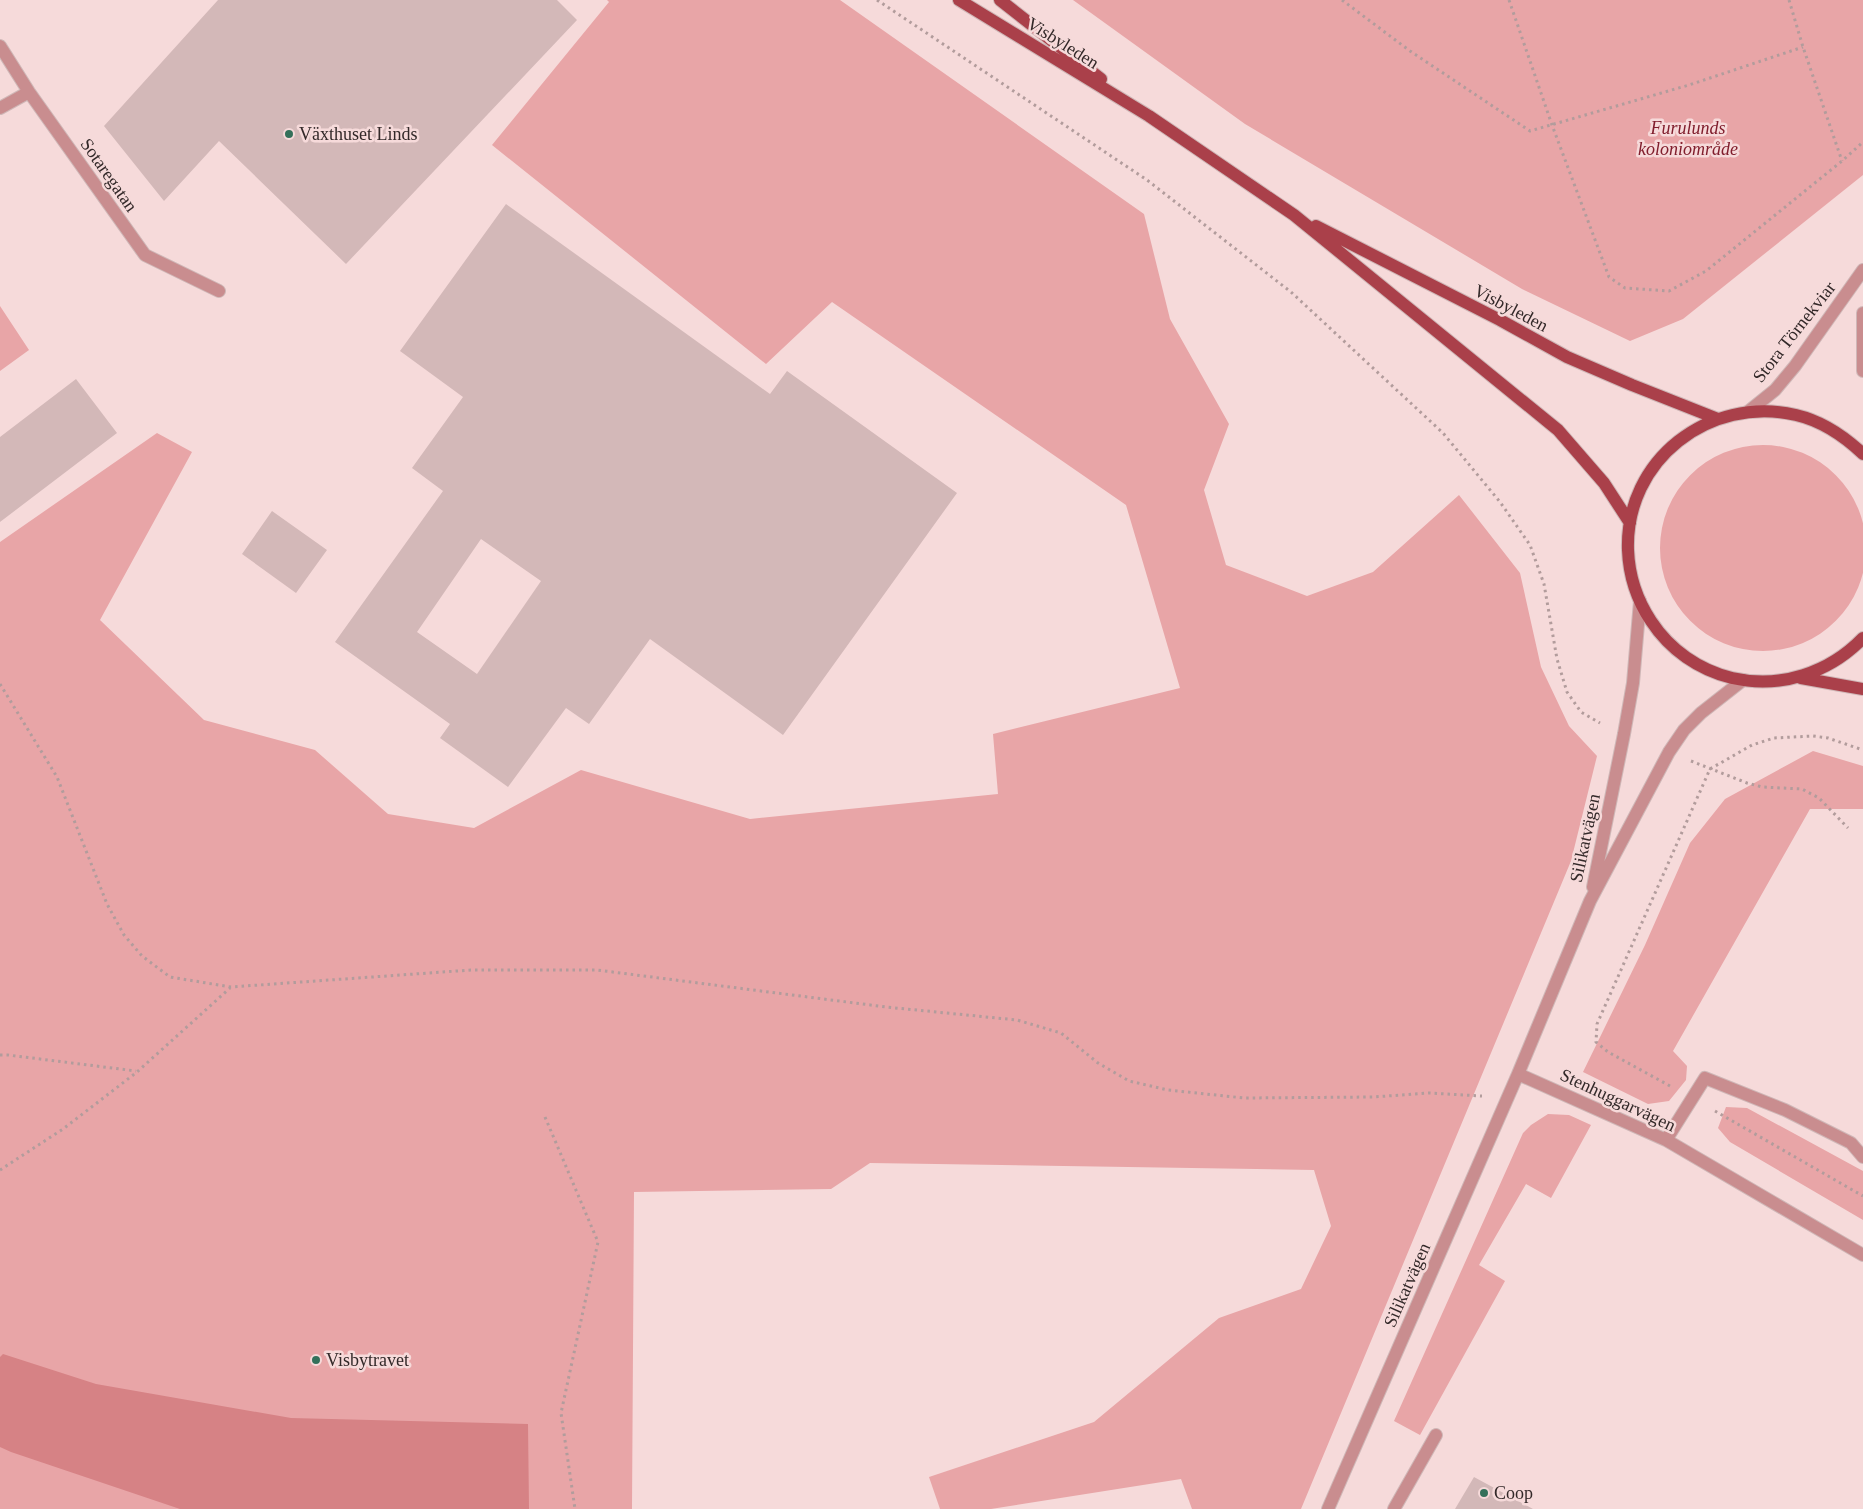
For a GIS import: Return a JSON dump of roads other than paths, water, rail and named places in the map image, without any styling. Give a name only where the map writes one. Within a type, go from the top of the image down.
[{"type":"main road","name":"Visbyleden","points":[[959,0],[1148,116],[1294,214],[1558,430],[1604,483],[1630,523]]},
{"type":"main road","name":"Visbyleden","points":[[1000,0],[1148,116]]},
{"type":"main road","name":"Visbyleden","points":[[1294,214],[1500,320],[1567,357],[1632,385],[1718,418]]},
{"type":"main road","points":[[1863,454],[1840,434],[1812,420],[1781,412],[1749,412],[1718,418],[1682,438],[1666,451],[1643,484],[1635,503],[1630,523],[1629,562],[1633,582],[1640,601],[1657,630],[1681,654],[1710,671],[1743,680],[1780,681],[1818,670],[1836,661],[1863,638]]},
{"type":"main road","points":[[1798,677],[1863,688]]},
{"type":"street","name":"Sotaregatan","points":[[0,46],[29,92],[145,255],[219,291]]},
{"type":"street","points":[[0,108],[29,92]]},
{"type":"street","name":"Stora Törnekviar","points":[[1749,412],[1775,390],[1795,366],[1863,270]]},
{"type":"street","points":[[1863,313],[1863,371]]},
{"type":"street","name":"Silikatvägen","points":[[1590,901],[1633,683],[1640,601]]},
{"type":"street","name":"Silikatvägen","points":[[1590,901],[1669,752],[1684,730],[1701,713],[1743,680]]},
{"type":"street","points":[[1518,1074],[1590,901]]},
{"type":"street","name":"Silikatvägen","points":[[1328,1509],[1518,1074]]},
{"type":"street","name":"Stenhuggarvägen","points":[[1518,1074],[1666,1140],[1863,1255]]},
{"type":"street","points":[[1666,1140],[1694,1099],[1705,1078],[1785,1110],[1857,1144],[1863,1157]]},
{"type":"street","points":[[1394,1509],[1436,1436]]},
{"type":"place","name":"Växthuset Linds","points":[[289,134]]},
{"type":"place","name":"Visbytravet","points":[[316,1360]]},
{"type":"place","name":"Coop","points":[[1484,1493]]},
{"type":"park label","name":"Furulunds koloniområde","points":[[1688,138]]}]
